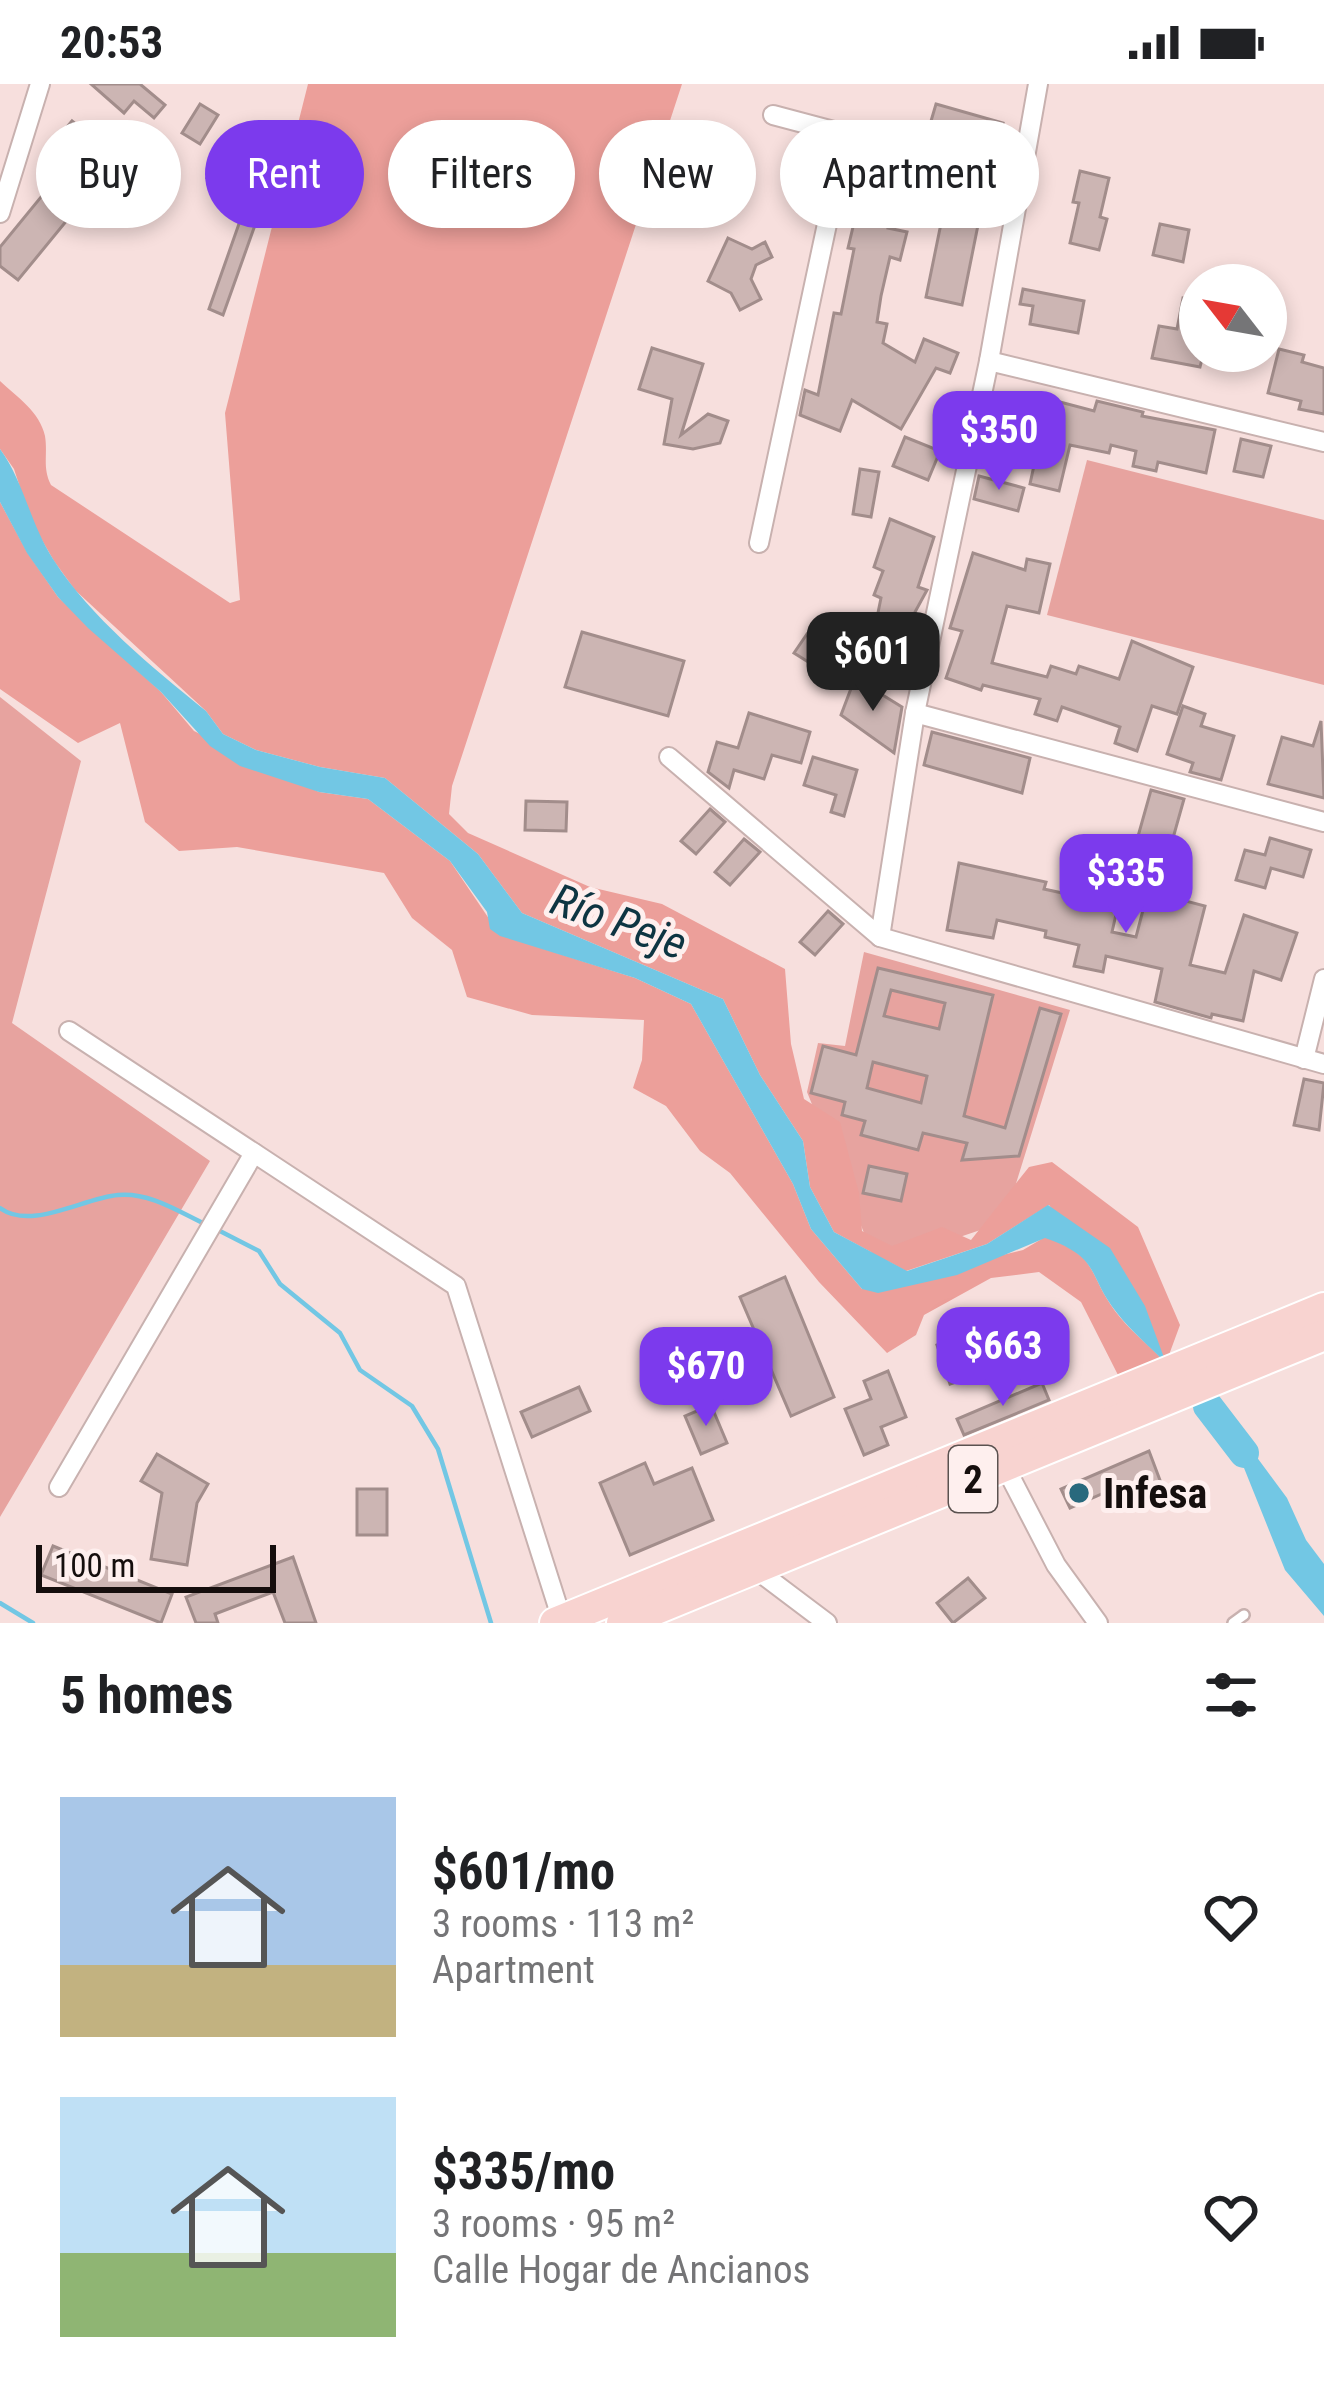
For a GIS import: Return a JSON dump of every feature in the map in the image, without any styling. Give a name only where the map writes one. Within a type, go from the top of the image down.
[{"type":"highway","name":"2","points":[[622,1623],[754,1568],[1324,1308]]},
{"type":"highway","name":"2","points":[[558,1622],[1324,1334]]},
{"type":"street","points":[[0,213],[40,84]]},
{"type":"street","points":[[1032,120],[1038,84]]},
{"type":"street","points":[[773,115],[791,120]]},
{"type":"street","points":[[759,543],[826,228]]},
{"type":"street","points":[[880,937],[915,713],[1014,228]]},
{"type":"street","points":[[989,361],[1324,442]]},
{"type":"street","points":[[915,713],[1324,823]]},
{"type":"street","points":[[669,757],[880,937],[1324,1064]]},
{"type":"street","points":[[1304,1058],[1324,979]]},
{"type":"street","points":[[69,1031],[456,1286],[558,1622]]},
{"type":"street","points":[[58,1487],[254,1153]]},
{"type":"street","points":[[999,1454],[1036,1532],[1098,1623]]},
{"type":"street","points":[[754,1568],[827,1623]]},
{"type":"lane","points":[[1233,1623],[1244,1615]]},
{"type":"shaded area","points":[[308,84],[682,84],[670,120],[599,120],[599,228],[635,228],[452,786],[449,814],[468,833],[590,887],[662,904],[785,969],[791,1044],[804,1099],[840,1122],[859,1193],[862,1231],[892,1246],[942,1227],[971,1240],[1029,1167],[1052,1162],[1138,1227],[1180,1325],[1166,1363],[1141,1374],[1118,1375],[1081,1302],[1039,1272],[991,1278],[924,1315],[916,1335],[887,1353],[819,1282],[730,1173],[700,1151],[666,1106],[633,1088],[642,1060],[644,1020],[532,1015],[467,997],[452,950],[412,918],[384,873],[237,847],[179,851],[145,822],[120,723],[78,743],[0,689],[0,502],[58,597],[161,692],[194,731],[319,792],[368,799],[450,861],[500,935],[635,978],[691,1004],[793,1184],[811,1229],[862,1289],[1023,1250],[1045,1237],[1084,1259],[1120,1318],[1163,1360],[1049,1205],[987,1244],[906,1271],[834,1232],[810,1187],[803,1141],[760,1075],[723,999],[522,913],[478,854],[385,778],[256,750],[223,734],[206,711],[75,590],[54,561],[31,521],[14,469],[0,449],[0,381],[42,427],[51,485],[230,603],[240,600],[225,413],[272,228],[364,228],[364,120],[299,120]]},
{"type":"shaded area","points":[[1087,460],[1324,520],[1324,685],[1047,615]]},
{"type":"shaded area","points":[[0,697],[81,761],[12,1023],[210,1161],[0,1517]]},
{"type":"shaded area","points":[[864,952],[1070,1010],[1004,1222],[877,1265],[807,1092],[818,1043],[845,1046]]},
{"type":"water","points":[[0,449],[45,545],[68,581],[124,641],[206,711],[223,734],[256,750],[385,778],[478,854],[522,913],[723,999],[760,1075],[803,1141],[810,1187],[834,1232],[907,1271],[987,1244],[1048,1205],[1110,1248],[1145,1306],[1166,1363],[1117,1313],[1085,1260],[1045,1238],[957,1275],[878,1293],[862,1289],[811,1229],[793,1184],[691,1004],[635,978],[500,936],[490,929],[487,912],[450,861],[368,799],[319,792],[240,766],[210,746],[161,692],[58,597],[0,502]]},
{"type":"water","points":[[1222,1420],[1239,1433],[1287,1498],[1306,1540],[1324,1564],[1324,1616],[1285,1570],[1242,1463],[1222,1441]]},
{"type":"building","points":[[91,84],[140,84],[165,105],[154,118],[134,101],[124,113]]},
{"type":"building","points":[[200,104],[218,115],[205,120],[200,144],[182,133]]},
{"type":"building","points":[[936,104],[992,120],[931,120]]},
{"type":"building","points":[[1080,171],[1109,178],[1100,217],[1107,219],[1099,250],[1070,243]]},
{"type":"building","points":[[36,203],[36,228],[61,228],[18,280],[0,266],[0,247]]},
{"type":"building","points":[[1160,224],[1189,230],[1183,262],[1153,255]]},
{"type":"building","points":[[238,228],[254,228],[223,315],[209,309]]},
{"type":"building","points":[[853,228],[907,232],[900,260],[890,257],[881,296],[877,322],[887,324],[883,343],[915,362],[924,339],[958,353],[950,373],[936,368],[901,429],[852,400],[840,431],[800,415],[805,390],[818,395],[834,313],[841,314],[854,249],[848,248]]},
{"type":"building","points":[[940,228],[977,228],[962,305],[926,297]]},
{"type":"building","points":[[728,238],[752,249],[765,242],[772,257],[756,265],[751,279],[761,299],[740,310],[731,293],[708,281]]},
{"type":"building","points":[[1023,289],[1084,301],[1078,333],[1030,324],[1033,306],[1020,304]]},
{"type":"building","points":[[1179,319],[1179,363],[1152,358],[1159,326],[1177,329]]},
{"type":"building","points":[[652,348],[703,364],[681,435],[708,414],[728,421],[720,443],[693,449],[664,444],[672,399],[639,389]]},
{"type":"building","points":[[1287,351],[1304,355],[1302,362],[1324,368],[1324,414],[1299,409],[1301,401],[1268,393],[1273,372],[1287,372]]},
{"type":"building","points":[[1041,397],[1094,411],[1097,401],[1143,412],[1142,416],[1215,430],[1206,473],[1158,462],[1156,471],[1133,466],[1136,451],[1111,445],[1109,453],[1070,445],[1059,491],[1030,484],[1038,447],[1031,446]]},
{"type":"building","points":[[905,437],[940,451],[928,480],[893,466]]},
{"type":"building","points":[[1241,439],[1271,446],[1263,477],[1234,471]]},
{"type":"building","points":[[860,469],[879,472],[871,517],[853,514]]},
{"type":"building","points":[[979,476],[1024,488],[1018,511],[974,499]]},
{"type":"building","points":[[890,519],[934,537],[918,587],[927,590],[915,612],[909,642],[891,670],[865,653],[872,642],[881,598],[874,595],[883,571],[874,567]]},
{"type":"building","points":[[973,553],[1025,570],[1027,559],[1050,564],[1039,613],[1007,606],[992,663],[1047,677],[1051,666],[1076,674],[1079,666],[1119,679],[1132,641],[1193,667],[1177,714],[1152,706],[1137,751],[1115,743],[1120,727],[1062,707],[1057,721],[1035,714],[1040,699],[983,685],[981,690],[946,678],[962,631],[950,628]]},
{"type":"building","points":[[582,632],[684,661],[668,716],[565,687]]},
{"type":"building","points":[[807,634],[833,650],[821,670],[794,653]]},
{"type":"building","points":[[855,678],[902,707],[894,753],[841,715]]},
{"type":"building","points":[[1183,706],[1205,714],[1201,726],[1234,736],[1221,780],[1190,772],[1193,763],[1167,754]]},
{"type":"building","points":[[749,713],[810,732],[801,763],[772,755],[764,779],[734,770],[729,788],[708,772],[717,742],[738,748]]},
{"type":"building","points":[[1321,721],[1324,798],[1268,784],[1282,737],[1313,746]]},
{"type":"building","points":[[932,732],[1030,758],[1022,793],[924,765]]},
{"type":"building","points":[[813,757],[857,770],[844,816],[831,812],[836,795],[804,785]]},
{"type":"building","points":[[1151,790],[1184,799],[1159,888],[1126,879]]},
{"type":"building","points":[[526,801],[567,802],[566,831],[525,830]]},
{"type":"building","points":[[710,809],[725,822],[696,854],[681,841]]},
{"type":"building","points":[[1270,838],[1311,850],[1303,877],[1271,868],[1265,888],[1236,880],[1245,850],[1265,855]]},
{"type":"building","points":[[744,839],[760,852],[730,885],[715,872]]},
{"type":"building","points":[[959,863],[1046,882],[1044,889],[1090,899],[1094,882],[1122,888],[1112,932],[1136,937],[1148,891],[1205,906],[1190,965],[1225,973],[1244,915],[1297,933],[1281,980],[1254,971],[1243,1021],[1212,1014],[1211,1018],[1155,1002],[1162,969],[1106,956],[1103,972],[1074,966],[1079,945],[1045,937],[1046,931],[997,920],[993,938],[947,930]]},
{"type":"building","points":[[828,911],[843,924],[815,955],[800,942]]},
{"type":"building","points":[[878,968],[993,995],[964,1116],[1005,1128],[1040,1008],[1061,1014],[1019,1156],[962,1160],[967,1143],[923,1133],[918,1150],[861,1135],[865,1121],[842,1115],[845,1102],[811,1093],[823,1046],[856,1055]],"holes":[[[891,990],[945,1003],[939,1029],[884,1016]],[[873,1062],[927,1076],[921,1103],[867,1088]]]},
{"type":"building","points":[[1304,1079],[1324,1083],[1319,1130],[1294,1125]]},
{"type":"building","points":[[869,1166],[907,1174],[901,1201],[863,1193]]},
{"type":"building","points":[[785,1277],[834,1397],[791,1416],[740,1297]]},
{"type":"building","points":[[996,1325],[1009,1364],[950,1384],[937,1345]]},
{"type":"building","points":[[888,1371],[906,1417],[881,1427],[888,1445],[864,1455],[845,1409],[871,1399],[864,1381]]},
{"type":"building","points":[[1042,1383],[1049,1400],[964,1435],[957,1419]]},
{"type":"building","points":[[579,1387],[590,1411],[532,1437],[521,1412]]},
{"type":"building","points":[[711,1405],[727,1443],[701,1454],[685,1416]]},
{"type":"building","points":[[1149,1451],[1161,1483],[1119,1499],[1115,1488],[1070,1508],[1061,1489]]},
{"type":"building","points":[[157,1454],[208,1484],[197,1503],[187,1565],[151,1559],[162,1493],[141,1481]]},
{"type":"building","points":[[645,1463],[654,1484],[692,1468],[713,1520],[630,1555],[600,1483]]},
{"type":"building","points":[[357,1489],[387,1489],[387,1535],[357,1535]]},
{"type":"building","points":[[53,1546],[172,1594],[161,1623],[41,1575]]},
{"type":"building","points":[[293,1557],[316,1623],[285,1623],[273,1592],[215,1614],[218,1623],[196,1623],[186,1597]]},
{"type":"building","points":[[968,1578],[985,1598],[953,1623],[937,1603]]},
{"type":"waterway","points":[[0,1208],[13,1214],[42,1215],[104,1197],[130,1195],[205,1224]]},
{"type":"waterway","points":[[216,1229],[259,1251],[280,1284],[340,1333],[360,1370],[412,1406],[438,1449],[491,1623]]},
{"type":"waterway","name":"Río Peje","points":[[1208,1406],[1244,1453]]},
{"type":"waterway","points":[[0,1603],[33,1623]]},
{"type":"place","name":"Infesa","points":[[1079,1493]]}]
